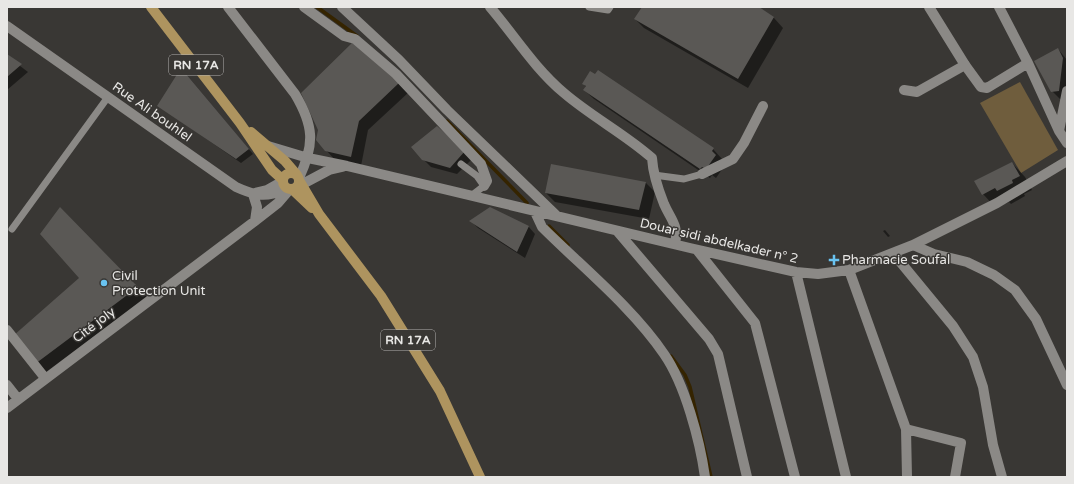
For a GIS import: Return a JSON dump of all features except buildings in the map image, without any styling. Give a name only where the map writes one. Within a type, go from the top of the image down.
[{"type":"main road","name":"RN 17A","points":[[151,7],[240,123],[272,170],[293,181]]},
{"type":"main road","name":"RN 17A","points":[[240,123],[268,146],[381,296],[432,379],[480,477]]},
{"type":"street","points":[[228,7],[295,94],[304,110],[310,132],[308,158],[293,181]]},
{"type":"street","points":[[304,7],[344,36],[356,39],[396,74],[481,164],[487,181],[484,186]]},
{"type":"street","points":[[342,7],[399,60],[447,110],[557,216]]},
{"type":"street","points":[[490,7],[540,68],[563,93],[638,146],[652,158],[654,175],[665,205],[674,221],[678,233],[675,244]]},
{"type":"street","points":[[929,7],[965,65],[981,87],[987,88],[1028,63]]},
{"type":"street","points":[[999,7],[1028,63],[1059,131],[1067,143]]},
{"type":"street","name":"Rue Ali bouhlel","points":[[7,26],[228,182],[254,194]]},
{"type":"street","points":[[904,90],[917,92],[965,65]]},
{"type":"street","points":[[1059,131],[1067,91]]},
{"type":"street","points":[[702,174],[733,159],[744,143],[763,106]]},
{"type":"street","name":"Douar sidi abdelkader n° 2","points":[[268,146],[308,158],[557,216],[618,232],[796,272],[818,274],[849,270],[913,245],[997,203],[1067,161]]},
{"type":"street","name":"Douar sidi abdelkader n° 2","points":[[254,194],[329,170],[347,166]]},
{"type":"street","name":"Cité joly","points":[[7,408],[278,203],[293,181]]},
{"type":"street","points":[[254,194],[256,207],[255,221]]},
{"type":"street","points":[[535,212],[542,227],[644,327],[665,355],[683,390],[706,477]]},
{"type":"street","points":[[618,232],[709,339],[718,354],[747,477]]},
{"type":"street","points":[[913,245],[934,254],[967,262],[994,275],[1015,290],[1036,319],[1067,385]]},
{"type":"street","points":[[697,250],[756,323],[795,477]]},
{"type":"street","points":[[893,253],[953,326],[973,357],[983,388],[993,446],[1002,477]]},
{"type":"street","points":[[849,270],[906,429],[907,477]]},
{"type":"street","points":[[796,272],[846,477]]},
{"type":"street","points":[[7,330],[45,378]]},
{"type":"street","points":[[7,385],[18,399]]},
{"type":"street","points":[[906,429],[961,443],[955,477]]},
{"type":"lane","points":[[589,7],[608,10],[610,7]]},
{"type":"lane","points":[[12,229],[108,97]]},
{"type":"lane","points":[[461,164],[477,176],[484,186],[471,196]]},
{"type":"lane","points":[[654,175],[684,179],[702,174]]},
{"type":"shaded area","points":[[1020,82],[1058,150],[1021,173],[980,103]]},
{"type":"waterway","points":[[317,7],[357,36]]},
{"type":"waterway","points":[[447,121],[527,203]]},
{"type":"waterway","points":[[549,226],[568,245]]},
{"type":"waterway","points":[[671,356],[685,375],[690,387],[711,477]]},
{"type":"place","name":"Pharmacie Soufal","points":[[834,260]]},
{"type":"place","name":"Civil Protection Unit","points":[[104,283]]}]
